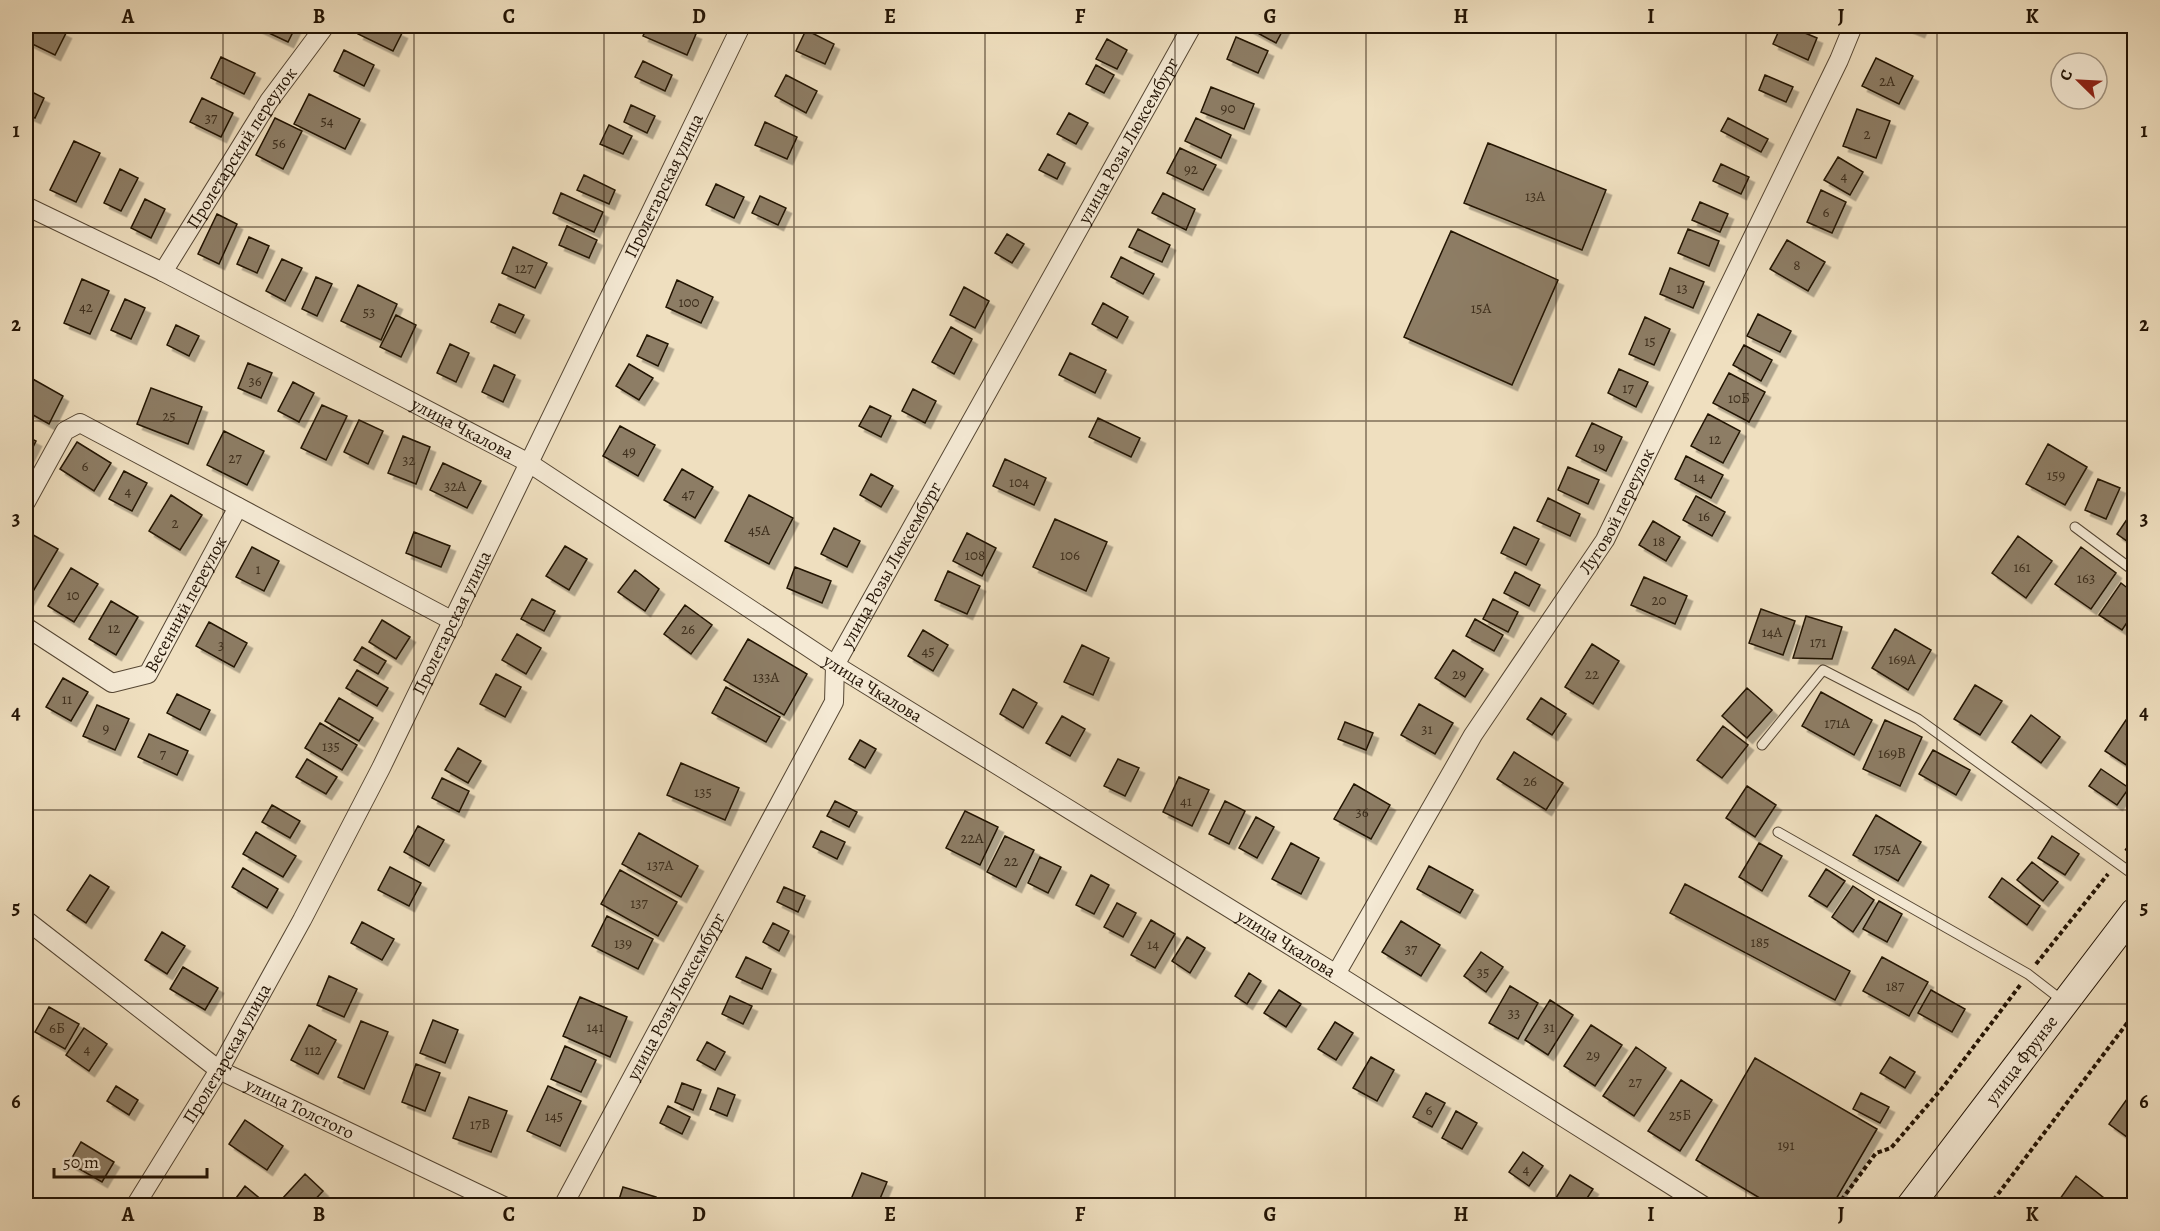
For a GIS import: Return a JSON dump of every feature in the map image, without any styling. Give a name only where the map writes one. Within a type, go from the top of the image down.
[{"type":"main road","name":"улица Фрунзе","points":[[1911,1206],[2134,912]]},
{"type":"street","name":"Пролетарский переулок","points":[[163,272],[269,101],[325,26]]},
{"type":"street","name":"Пролетарская улица","points":[[135,1206],[219,1070],[302,920],[381,768],[741,26]]},
{"type":"street","name":"улица Розы Люксембург","points":[[563,1206],[834,702],[835,665],[1192,26]]},
{"type":"street","name":"Луговой переулок","points":[[1336,974],[1473,735],[1605,540],[1834,71],[1853,26]]},
{"type":"street","name":"улица Чкалова","points":[[26,206],[163,272],[529,463],[835,665],[1336,974],[1704,1206]]},
{"type":"street","points":[[26,502],[65,431],[80,423],[453,621]]},
{"type":"street","name":"Весенний переулок","points":[[26,627],[112,683],[148,674],[238,507]]},
{"type":"street","name":"улица Толстого","points":[[26,920],[219,1070],[504,1206]]},
{"type":"lane","points":[[2075,527],[2134,571]]},
{"type":"lane","points":[[1762,745],[1823,670],[1918,719],[2118,861],[2134,875]]},
{"type":"lane","points":[[1778,832],[2028,974],[2065,1003]]},
{"type":"path","points":[[1837,1206],[1876,1153],[1891,1148],[1936,1095],[2134,840]]},
{"type":"path","points":[[1989,1206],[2134,1014]]},
{"type":"building","points":[[33,26],[51,26],[66,33],[55,55],[26,41]]},
{"type":"building","points":[[254,26],[296,26],[288,42]]},
{"type":"building","points":[[362,26],[387,26],[402,33],[393,51],[358,34]]},
{"type":"building","points":[[648,26],[677,26],[696,34],[687,55],[643,36]]},
{"type":"building","points":[[1245,26],[1285,26],[1276,43]]},
{"type":"building","points":[[1781,26],[1788,26],[1817,38],[1808,60],[1773,44]]},
{"type":"building","points":[[1904,26],[1922,26],[1919,32]]},
{"type":"building","points":[[806,30],[834,44],[825,64],[796,51]]},
{"type":"building","points":[[1236,37],[1268,51],[1258,73],[1227,59]]},
{"type":"building","points":[[1107,39],[1127,50],[1117,69],[1096,59]]},
{"type":"building","points":[[344,50],[374,65],[364,86],[334,71]]},
{"type":"building","points":[[221,57],[255,73],[244,94],[211,78]]},
{"type":"building","points":[[1876,58],[1913,76],[1899,104],[1862,86]]},
{"type":"building","points":[[643,61],[672,75],[665,91],[635,77]]},
{"type":"building","points":[[1096,65],[1114,75],[1104,93],[1086,84]]},
{"type":"building","points":[[786,75],[817,91],[806,113],[775,96]]},
{"type":"building","points":[[1765,75],[1793,87],[1786,102],[1759,90]]},
{"type":"building","points":[[1211,87],[1254,104],[1244,129],[1201,112]]},
{"type":"building","points":[[26,89],[44,98],[35,118],[26,114]]},
{"type":"building","points":[[309,94],[360,119],[345,149],[294,124]]},
{"type":"building","points":[[202,98],[233,113],[221,137],[190,122]]},
{"type":"building","points":[[631,105],[655,116],[647,133],[624,122]]},
{"type":"building","points":[[1857,109],[1890,121],[1876,158],[1843,146]]},
{"type":"building","points":[[1069,113],[1088,123],[1076,144],[1057,134]]},
{"type":"building","points":[[275,118],[302,131],[283,169],[256,155]]},
{"type":"building","points":[[1196,118],[1231,135],[1221,158],[1185,141]]},
{"type":"building","points":[[1728,118],[1768,139],[1761,152],[1721,131]]},
{"type":"building","points":[[765,122],[797,137],[787,159],[755,145]]},
{"type":"building","points":[[609,125],[632,136],[623,154],[600,144]]},
{"type":"building","points":[[74,141],[100,153],[76,202],[50,190]]},
{"type":"building","points":[[1488,143],[1606,190],[1582,250],[1464,203]]},
{"type":"building","points":[[1180,148],[1216,165],[1203,190],[1167,173]]},
{"type":"building","points":[[1048,154],[1065,163],[1057,179],[1039,170]]},
{"type":"building","points":[[1838,157],[1863,172],[1850,195],[1824,180]]},
{"type":"building","points":[[1721,164],[1749,177],[1741,194],[1713,181]]},
{"type":"building","points":[[120,169],[138,178],[121,211],[104,203]]},
{"type":"building","points":[[584,175],[615,190],[609,204],[577,190]]},
{"type":"building","points":[[716,184],[744,197],[734,218],[706,205]]},
{"type":"building","points":[[1821,190],[1846,202],[1832,233],[1807,222]]},
{"type":"building","points":[[561,193],[603,212],[594,232],[553,213]]},
{"type":"building","points":[[1163,193],[1195,209],[1186,230],[1152,213]]},
{"type":"building","points":[[760,196],[786,208],[778,225],[752,213]]},
{"type":"building","points":[[145,199],[165,209],[151,238],[131,228]]},
{"type":"building","points":[[1700,202],[1728,214],[1720,232],[1692,220]]},
{"type":"building","points":[[217,214],[237,224],[219,264],[198,254]]},
{"type":"building","points":[[567,226],[597,240],[589,258],[559,245]]},
{"type":"building","points":[[1138,229],[1170,245],[1162,262],[1129,247]]},
{"type":"building","points":[[1688,229],[1719,241],[1709,266],[1678,253]]},
{"type":"building","points":[[1451,231],[1558,280],[1512,385],[1404,337]]},
{"type":"building","points":[[1007,234],[1024,244],[1012,263],[995,253]]},
{"type":"building","points":[[249,237],[269,246],[257,273],[237,264]]},
{"type":"building","points":[[1787,240],[1825,262],[1808,291],[1770,269]]},
{"type":"building","points":[[513,247],[547,263],[535,288],[502,273]]},
{"type":"building","points":[[1121,257],[1154,274],[1143,294],[1111,277]]},
{"type":"building","points":[[282,259],[302,268],[285,301],[266,291]]},
{"type":"building","points":[[1670,268],[1704,282],[1693,308],[1660,294]]},
{"type":"building","points":[[316,277],[332,284],[317,316],[302,309]]},
{"type":"building","points":[[82,279],[109,291],[90,334],[64,323]]},
{"type":"building","points":[[677,280],[713,297],[701,323],[666,307]]},
{"type":"building","points":[[358,285],[397,304],[381,340],[341,321]]},
{"type":"building","points":[[964,287],[989,301],[975,328],[950,315]]},
{"type":"building","points":[[125,299],[145,308],[131,339],[111,330]]},
{"type":"building","points":[[1103,303],[1128,317],[1117,338],[1092,324]]},
{"type":"building","points":[[499,304],[524,315],[515,333],[491,322]]},
{"type":"building","points":[[1758,314],[1791,331],[1780,352],[1747,336]]},
{"type":"building","points":[[396,315],[416,325],[401,357],[380,347]]},
{"type":"building","points":[[1645,317],[1670,329],[1654,365],[1629,354]]},
{"type":"building","points":[[176,325],[199,336],[189,356],[167,345]]},
{"type":"building","points":[[951,327],[972,339],[954,374],[932,362]]},
{"type":"building","points":[[647,335],[668,344],[658,366],[637,356]]},
{"type":"building","points":[[450,344],[469,353],[456,382],[437,373]]},
{"type":"building","points":[[1744,345],[1772,360],[1761,381],[1733,365]]},
{"type":"building","points":[[1070,353],[1106,370],[1095,393],[1059,375]]},
{"type":"building","points":[[248,363],[272,373],[261,398],[238,388]]},
{"type":"building","points":[[629,364],[653,378],[639,400],[616,386]]},
{"type":"building","points":[[494,365],[515,375],[503,402],[482,392]]},
{"type":"building","points":[[1619,369],[1648,382],[1636,407],[1608,393]]},
{"type":"building","points":[[1729,373],[1765,392],[1749,422],[1713,403]]},
{"type":"building","points":[[31,378],[63,396],[49,424],[26,411],[26,388]]},
{"type":"building","points":[[293,382],[314,393],[299,422],[278,411]]},
{"type":"building","points":[[151,388],[202,407],[188,444],[137,424]]},
{"type":"building","points":[[913,389],[936,401],[925,423],[902,411]]},
{"type":"building","points":[[322,405],[347,416],[326,460],[301,448]]},
{"type":"building","points":[[870,406],[891,416],[881,437],[859,426]]},
{"type":"building","points":[[1708,414],[1740,431],[1723,463],[1691,446]]},
{"type":"building","points":[[1098,418],[1140,438],[1131,457],[1089,437]]},
{"type":"building","points":[[359,420],[383,431],[368,464],[344,452]]},
{"type":"building","points":[[1592,423],[1622,437],[1606,471],[1576,456]]},
{"type":"building","points":[[620,426],[655,445],[638,476],[603,456]]},
{"type":"building","points":[[224,431],[264,451],[247,485],[207,465]]},
{"type":"building","points":[[26,436],[36,441],[26,461]]},
{"type":"building","points":[[403,436],[430,447],[416,484],[388,473]]},
{"type":"building","points":[[77,442],[111,463],[94,491],[60,469]]},
{"type":"building","points":[[2048,444],[2087,467],[2065,505],[2026,484]]},
{"type":"building","points":[[1686,456],[1723,475],[1711,498],[1675,479]]},
{"type":"building","points":[[1005,459],[1046,478],[1034,505],[993,486]]},
{"type":"building","points":[[443,463],[481,481],[467,508],[430,490]]},
{"type":"building","points":[[1568,467],[1599,480],[1588,504],[1558,490]]},
{"type":"building","points":[[682,469],[713,487],[695,518],[664,500]]},
{"type":"building","points":[[124,471],[147,483],[132,511],[109,499]]},
{"type":"building","points":[[871,474],[893,486],[881,507],[860,495]]},
{"type":"building","points":[[2098,479],[2120,488],[2106,519],[2085,510]]},
{"type":"building","points":[[171,495],[202,515],[180,550],[149,531]]},
{"type":"building","points":[[749,495],[793,518],[769,564],[725,541]]},
{"type":"building","points":[[1696,496],[1725,512],[1712,536],[1683,520]]},
{"type":"building","points":[[1548,498],[1580,514],[1570,536],[1537,521]]},
{"type":"building","points":[[2134,509],[2134,546],[2117,534]]},
{"type":"building","points":[[1055,519],[1107,542],[1086,591],[1033,567]]},
{"type":"building","points":[[1653,521],[1680,537],[1666,561],[1639,545]]},
{"type":"building","points":[[1514,527],[1539,539],[1526,565],[1501,553]]},
{"type":"building","points":[[834,528],[860,541],[847,567],[821,554]]},
{"type":"building","points":[[28,532],[58,549],[28,600],[26,599],[26,536]]},
{"type":"building","points":[[414,532],[450,546],[441,567],[406,553]]},
{"type":"building","points":[[967,533],[996,548],[982,576],[953,561]]},
{"type":"building","points":[[2018,536],[2052,561],[2026,598],[1992,573]]},
{"type":"building","points":[[565,546],[587,559],[569,590],[546,576]]},
{"type":"building","points":[[252,547],[279,561],[264,591],[236,577]]},
{"type":"building","points":[[2081,547],[2116,573],[2091,609],[2055,584]]},
{"type":"building","points":[[795,567],[831,581],[822,603],[787,588]]},
{"type":"building","points":[[71,568],[98,584],[74,622],[48,606]]},
{"type":"building","points":[[635,570],[659,589],[645,611],[618,592]]},
{"type":"building","points":[[948,571],[980,586],[967,614],[935,600]]},
{"type":"building","points":[[1515,572],[1540,585],[1529,606],[1504,593]]},
{"type":"building","points":[[1644,577],[1687,596],[1675,624],[1631,605]]},
{"type":"building","points":[[2121,583],[2134,593],[2134,612],[2122,630],[2099,615]]},
{"type":"building","points":[[532,599],[555,611],[544,631],[521,619]]},
{"type":"building","points":[[1493,599],[1518,612],[1508,632],[1483,619]]},
{"type":"building","points":[[111,601],[138,617],[116,655],[89,639]]},
{"type":"building","points":[[685,605],[712,625],[691,654],[664,634]]},
{"type":"building","points":[[1761,609],[1795,621],[1783,655],[1749,643]]},
{"type":"building","points":[[1806,616],[1842,627],[1832,659],[1793,658]]},
{"type":"building","points":[[1475,619],[1503,635],[1494,651],[1466,636]]},
{"type":"building","points":[[382,620],[410,637],[396,659],[369,642]]},
{"type":"building","points":[[209,622],[247,643],[234,667],[196,646]]},
{"type":"building","points":[[1895,629],[1931,650],[1908,690],[1872,668]]},
{"type":"building","points":[[923,630],[948,645],[933,671],[908,656]]},
{"type":"building","points":[[517,634],[541,648],[526,674],[502,660]]},
{"type":"building","points":[[748,639],[807,674],[784,715],[724,680]]},
{"type":"building","points":[[1592,644],[1619,661],[1593,704],[1565,687]]},
{"type":"building","points":[[1082,645],[1109,658],[1093,695],[1064,682]]},
{"type":"building","points":[[362,647],[386,661],[378,674],[354,660]]},
{"type":"building","points":[[1453,650],[1483,669],[1465,697],[1435,678]]},
{"type":"building","points":[[357,670],[388,688],[377,706],[346,688]]},
{"type":"building","points":[[496,674],[521,687],[505,717],[480,704]]},
{"type":"building","points":[[63,678],[88,692],[71,721],[46,707]]},
{"type":"building","points":[[1975,685],[2002,701],[1980,735],[1954,719]]},
{"type":"building","points":[[726,687],[780,717],[766,742],[712,713]]},
{"type":"building","points":[[1747,688],[1772,710],[1747,738],[1722,716]]},
{"type":"building","points":[[1013,689],[1037,703],[1023,728],[1000,714]]},
{"type":"building","points":[[1821,692],[1872,720],[1854,755],[1802,726]]},
{"type":"building","points":[[177,694],[210,710],[200,730],[167,713]]},
{"type":"building","points":[[339,698],[373,718],[359,741],[325,721]]},
{"type":"building","points":[[1541,698],[1566,714],[1552,735],[1527,719]]},
{"type":"building","points":[[1419,704],[1453,723],[1435,754],[1401,735]]},
{"type":"building","points":[[97,705],[129,719],[115,750],[83,736]]},
{"type":"building","points":[[2031,715],[2060,737],[2041,763],[2012,742]]},
{"type":"building","points":[[1062,716],[1085,729],[1070,756],[1046,743]]},
{"type":"building","points":[[2128,717],[2134,721],[2134,770],[2105,751]]},
{"type":"building","points":[[1885,720],[1922,737],[1900,786],[1863,769]]},
{"type":"building","points":[[1345,722],[1373,733],[1366,750],[1338,739]]},
{"type":"building","points":[[320,723],[357,745],[342,770],[305,748]]},
{"type":"building","points":[[1723,726],[1748,745],[1722,778],[1697,760]]},
{"type":"building","points":[[149,734],[188,751],[177,775],[138,757]]},
{"type":"building","points":[[860,740],[876,749],[865,768],[849,759]]},
{"type":"building","points":[[458,748],[481,761],[468,783],[445,770]]},
{"type":"building","points":[[1933,750],[1970,770],[1956,795],[1919,774]]},
{"type":"building","points":[[1514,752],[1563,783],[1546,810],[1497,779]]},
{"type":"building","points":[[307,759],[337,777],[326,794],[296,777]]},
{"type":"building","points":[[1118,759],[1139,768],[1125,796],[1104,786]]},
{"type":"building","points":[[681,763],[739,788],[725,820],[667,795]]},
{"type":"building","points":[[2101,769],[2129,788],[2117,805],[2089,786]]},
{"type":"building","points":[[1179,777],[1209,790],[1192,826],[1163,812]]},
{"type":"building","points":[[442,778],[469,791],[459,812],[432,798]]},
{"type":"building","points":[[1354,784],[1390,805],[1371,839],[1334,819]]},
{"type":"building","points":[[1747,786],[1776,805],[1755,837],[1726,818]]},
{"type":"building","points":[[835,801],[857,812],[849,827],[827,816]]},
{"type":"building","points":[[1225,801],[1245,811],[1229,844],[1209,834]]},
{"type":"building","points":[[272,805],[300,821],[290,838],[262,822]]},
{"type":"building","points":[[965,811],[998,827],[980,865],[946,848]]},
{"type":"building","points":[[1876,815],[1921,842],[1898,881],[1853,855]]},
{"type":"building","points":[[1256,817],[1274,827],[1257,858],[1239,848]]},
{"type":"building","points":[[418,826],[444,840],[429,866],[404,852]]},
{"type":"building","points":[[821,831],[845,842],[837,859],[813,847]]},
{"type":"building","points":[[256,832],[296,856],[283,877],[243,854]]},
{"type":"building","points":[[639,833],[698,866],[681,897],[622,864]]},
{"type":"building","points":[[1005,836],[1034,850],[1016,887],[987,872]]},
{"type":"building","points":[[2052,836],[2079,854],[2065,875],[2038,858]]},
{"type":"building","points":[[1291,843],[1319,858],[1301,894],[1272,879]]},
{"type":"building","points":[[1759,843],[1782,856],[1762,891],[1739,877]]},
{"type":"building","points":[[1040,857],[1061,867],[1048,893],[1028,883]]},
{"type":"building","points":[[2032,862],[2058,882],[2043,901],[2017,880]]},
{"type":"building","points":[[1429,866],[1473,890],[1460,913],[1417,889]]},
{"type":"building","points":[[390,867],[421,883],[409,906],[378,890]]},
{"type":"building","points":[[243,868],[278,889],[267,908],[232,887]]},
{"type":"building","points":[[1826,869],[1845,881],[1827,907],[1809,896]]},
{"type":"building","points":[[620,870],[677,902],[658,936],[601,904]]},
{"type":"building","points":[[90,875],[109,887],[86,923],[67,910]]},
{"type":"building","points":[[1091,875],[1109,885],[1094,914],[1076,905]]},
{"type":"building","points":[[2002,878],[2040,906],[2027,925],[1989,897]]},
{"type":"building","points":[[1685,884],[1850,971],[1835,1000],[1670,913]]},
{"type":"building","points":[[1853,886],[1874,900],[1853,932],[1832,917]]},
{"type":"building","points":[[784,887],[805,896],[798,912],[777,902]]},
{"type":"building","points":[[1879,901],[1902,914],[1887,942],[1863,929]]},
{"type":"building","points":[[1117,903],[1136,913],[1123,937],[1104,927]]},
{"type":"building","points":[[607,916],[653,939],[638,969],[592,946]]},
{"type":"building","points":[[1151,920],[1175,934],[1155,968],[1131,955]]},
{"type":"building","points":[[1401,921],[1440,945],[1421,976],[1382,952]]},
{"type":"building","points":[[362,922],[394,939],[382,960],[351,943]]},
{"type":"building","points":[[773,923],[789,931],[779,951],[763,942]]},
{"type":"building","points":[[162,932],[185,946],[167,974],[145,960]]},
{"type":"building","points":[[1187,937],[1205,948],[1190,973],[1172,961]]},
{"type":"building","points":[[1481,952],[1503,967],[1486,992],[1464,976]]},
{"type":"building","points":[[746,957],[771,969],[762,989],[736,977]]},
{"type":"building","points":[[1882,957],[1928,982],[1909,1016],[1863,991]]},
{"type":"building","points":[[183,967],[218,988],[205,1010],[170,989]]},
{"type":"building","points":[[1249,973],[1261,981],[1247,1004],[1235,996]]},
{"type":"building","points":[[329,976],[357,989],[344,1017],[317,1005]]},
{"type":"building","points":[[1510,986],[1538,1003],[1518,1039],[1489,1023]]},
{"type":"building","points":[[1279,990],[1301,1004],[1286,1027],[1264,1013]]},
{"type":"building","points":[[1931,990],[1965,1009],[1952,1032],[1918,1013]]},
{"type":"building","points":[[730,996],[752,1006],[743,1024],[722,1014]]},
{"type":"building","points":[[580,997],[627,1017],[610,1057],[563,1036]]},
{"type":"building","points":[[1550,1000],[1573,1015],[1548,1055],[1525,1040]]},
{"type":"building","points":[[49,1007],[79,1024],[65,1049],[35,1032]]},
{"type":"building","points":[[433,1020],[458,1030],[445,1063],[420,1053]]},
{"type":"building","points":[[361,1021],[388,1032],[364,1089],[338,1077]]},
{"type":"building","points":[[1335,1022],[1353,1033],[1336,1060],[1318,1049]]},
{"type":"building","points":[[309,1025],[336,1040],[318,1074],[291,1060]]},
{"type":"building","points":[[1591,1025],[1622,1045],[1595,1086],[1564,1066]]},
{"type":"building","points":[[84,1028],[107,1044],[89,1071],[66,1055]]},
{"type":"building","points":[[707,1042],[725,1052],[715,1070],[697,1060]]},
{"type":"building","points":[[565,1046],[596,1060],[581,1092],[551,1079]]},
{"type":"building","points":[[1636,1047],[1666,1068],[1634,1116],[1603,1096]]},
{"type":"building","points":[[1371,1057],[1394,1070],[1377,1101],[1353,1088]]},
{"type":"building","points":[[1890,1057],[1915,1072],[1905,1088],[1880,1073]]},
{"type":"building","points":[[1755,1058],[1877,1129],[1832,1206],[1773,1206],[1696,1160]]},
{"type":"building","points":[[416,1064],[440,1073],[425,1111],[402,1102]]},
{"type":"building","points":[[1681,1080],[1712,1100],[1680,1151],[1648,1131]]},
{"type":"building","points":[[682,1083],[701,1090],[693,1110],[675,1102]]},
{"type":"building","points":[[116,1086],[138,1100],[129,1115],[107,1101]]},
{"type":"building","points":[[548,1086],[581,1101],[560,1146],[527,1131]]},
{"type":"building","points":[[718,1088],[735,1095],[727,1116],[710,1109]]},
{"type":"building","points":[[1426,1093],[1445,1103],[1432,1127],[1413,1117]]},
{"type":"building","points":[[1861,1093],[1889,1107],[1880,1123],[1853,1109]]},
{"type":"building","points":[[469,1097],[507,1111],[491,1152],[453,1138]]},
{"type":"building","points":[[2127,1099],[2134,1105],[2134,1142],[2109,1124]]},
{"type":"building","points":[[668,1106],[690,1117],[682,1134],[660,1123]]},
{"type":"building","points":[[1456,1111],[1477,1123],[1462,1149],[1442,1138]]},
{"type":"building","points":[[245,1120],[283,1146],[267,1170],[229,1144]]},
{"type":"building","points":[[81,1142],[114,1162],[102,1182],[69,1163]]},
{"type":"building","points":[[1523,1152],[1543,1166],[1529,1186],[1509,1172]]},
{"type":"building","points":[[862,1173],[887,1182],[877,1206],[849,1204]]},
{"type":"building","points":[[305,1174],[323,1191],[309,1206],[290,1206],[282,1199]]},
{"type":"building","points":[[1570,1175],[1593,1189],[1582,1206],[1551,1206]]},
{"type":"building","points":[[2076,1176],[2104,1198],[2098,1206],[2055,1206]]},
{"type":"building","points":[[245,1186],[269,1206],[230,1206]]},
{"type":"building","points":[[623,1187],[656,1197],[653,1206],[617,1206]]}]
